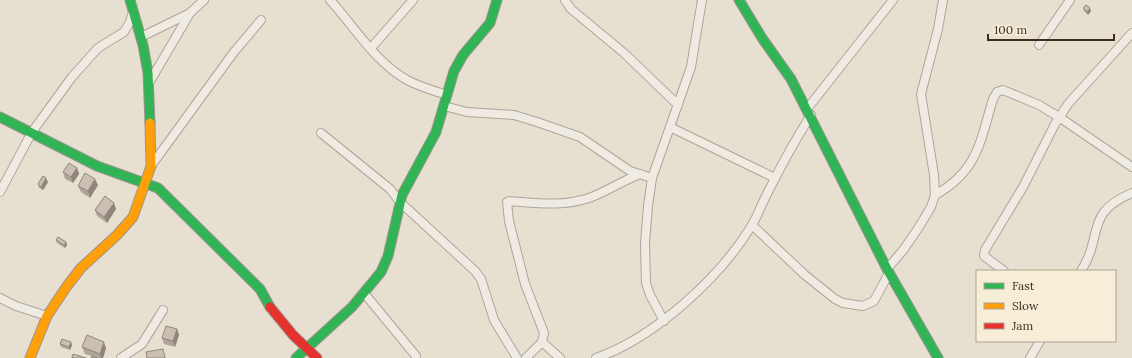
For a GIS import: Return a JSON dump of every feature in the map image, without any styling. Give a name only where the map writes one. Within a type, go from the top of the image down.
[{"type":"street","points":[[130,0],[140,36],[149,83],[151,166]]},
{"type":"street","points":[[149,83],[190,13],[204,0]]},
{"type":"street","points":[[330,0],[379,58],[408,81],[447,95]]},
{"type":"street","points":[[371,48],[413,0]]},
{"type":"street","points":[[296,358],[332,327],[382,272],[388,256],[400,202],[436,132],[454,71],[462,55],[490,23],[497,0]]},
{"type":"street","points":[[565,0],[577,15],[624,53],[678,105]]},
{"type":"street","points":[[664,321],[650,295],[646,283],[646,243],[652,178],[691,67],[702,0]]},
{"type":"street","points":[[738,0],[762,38],[791,79],[888,271],[938,358]]},
{"type":"street","points":[[596,358],[632,342],[664,321],[720,267],[752,225],[775,178],[803,128],[809,112],[893,0]]},
{"type":"street","points":[[752,225],[805,275],[835,299],[843,303],[863,306],[874,301],[888,271],[931,207],[936,195],[921,94],[938,29],[943,0]]},
{"type":"street","points":[[1039,45],[1070,0]]},
{"type":"street","points":[[0,192],[32,132],[84,62],[103,44],[124,32],[130,22],[133,11]]},
{"type":"street","points":[[124,32],[140,36],[190,13]]},
{"type":"street","points":[[30,358],[47,316],[81,268],[117,235],[133,217],[151,166],[234,52],[261,20]]},
{"type":"street","points":[[1003,270],[984,256],[985,250],[1023,187],[1068,104],[1132,33]]},
{"type":"street","points":[[936,195],[947,189],[968,170],[973,160],[993,99],[997,92],[1003,90],[1039,105],[1060,117],[1132,166]]},
{"type":"street","points":[[444,106],[467,112],[514,115],[559,129],[580,137],[630,171],[652,178]]},
{"type":"street","points":[[0,117],[98,167],[136,180],[145,181],[163,194],[260,289],[267,304],[281,324],[317,358]]},
{"type":"street","points":[[670,127],[775,178]]},
{"type":"street","points":[[803,128],[817,128]]},
{"type":"street","points":[[321,133],[390,189],[400,202],[476,271],[481,279],[494,320],[517,358]]},
{"type":"street","points":[[526,358],[542,342],[544,333],[525,284],[509,221],[507,202],[553,205],[570,203],[590,197],[640,174]]},
{"type":"street","points":[[1081,270],[1093,243],[1103,211],[1112,202],[1132,193]]},
{"type":"street","points":[[364,293],[416,356]]},
{"type":"street","points":[[0,298],[16,306],[47,316]]},
{"type":"street","points":[[121,358],[142,344],[163,310]]},
{"type":"street","points":[[542,342],[560,358]]},
{"type":"street","points":[[1030,358],[1039,342]]},
{"type":"building","points":[[1086,5],[1090,8],[1087,12],[1083,8]]},
{"type":"building","points":[[69,163],[77,168],[71,177],[63,172]]},
{"type":"building","points":[[85,173],[95,179],[88,191],[78,186]]},
{"type":"building","points":[[43,176],[46,178],[41,187],[38,184]]},
{"type":"building","points":[[105,196],[114,203],[104,217],[95,210]]},
{"type":"building","points":[[58,237],[66,242],[64,245],[56,240]]},
{"type":"building","points":[[166,326],[177,329],[173,341],[162,338]]},
{"type":"building","points":[[87,335],[104,342],[100,354],[82,347]]},
{"type":"building","points":[[62,339],[71,342],[69,347],[60,344]]},
{"type":"building","points":[[163,349],[165,358],[147,358],[146,352]]},
{"type":"building","points":[[73,354],[86,358],[72,358]]},
{"type":"traffic: fast","points":[[130,0],[143,45],[148,73],[150,123]]},
{"type":"traffic: fast","points":[[296,358],[352,307],[381,272],[388,256],[402,195],[436,132],[454,71],[463,55],[490,23],[497,0]]},
{"type":"traffic: fast","points":[[739,0],[762,38],[791,79],[887,269],[938,358]]},
{"type":"traffic: fast","points":[[0,117],[97,166],[158,188],[260,289],[270,307]]},
{"type":"traffic: slow","points":[[30,358],[47,316],[67,286],[81,268],[117,235],[133,217],[151,166],[150,123]]},
{"type":"traffic: jam","points":[[270,307],[293,335],[317,358]]}]
